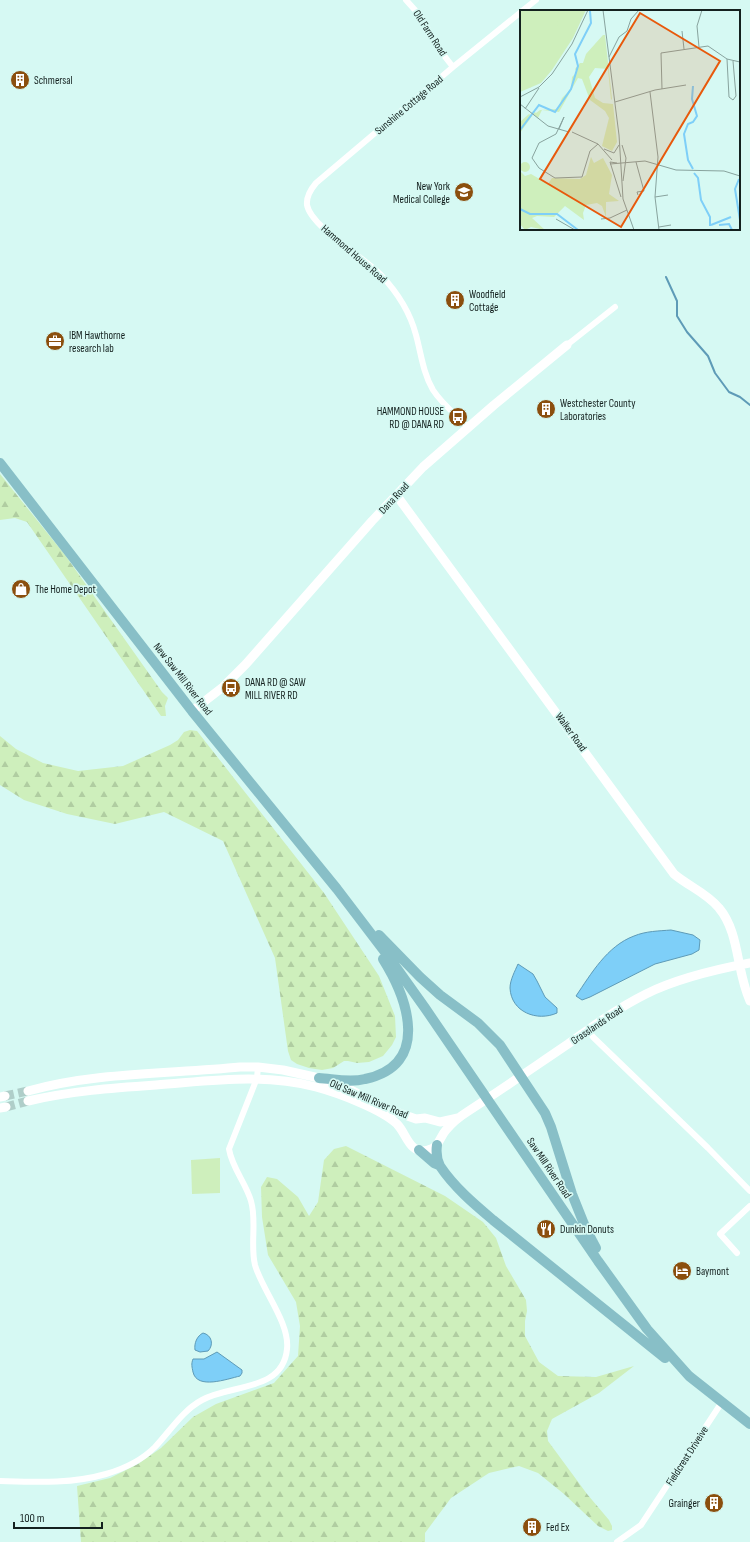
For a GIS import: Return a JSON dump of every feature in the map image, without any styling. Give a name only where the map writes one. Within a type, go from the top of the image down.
[{"type":"main road","name":"New Saw Mill River Road","points":[[0,463],[192,711],[350,906]]},
{"type":"main road","points":[[350,906],[440,995],[490,1034],[500,1045],[545,1113],[551,1126],[579,1213],[622,1295]]},
{"type":"main road","points":[[319,1078],[348,1081],[364,1080],[378,1076],[390,1070],[399,1061],[405,1049],[408,1036],[406,1007],[401,992],[394,977],[350,906]]},
{"type":"main road","name":"Saw Mill River Road","points":[[350,906],[425,1008],[638,1317],[674,1360],[697,1382],[750,1424]]},
{"type":"main road","points":[[439,1141],[436,1152],[439,1165]]},
{"type":"main road","points":[[419,1150],[434,1163],[439,1165],[460,1189],[493,1220],[618,1321],[697,1382]]},
{"type":"main road","points":[[618,1321],[624,1322],[638,1317]]},
{"type":"street","name":"Old Farm Road","points":[[406,0],[422,19],[435,44],[452,67]]},
{"type":"street","name":"Sunshine Cottage Road","points":[[523,10],[536,0]]},
{"type":"street","name":"Sunshine Cottage Road","points":[[307,205],[307,197],[310,190],[316,183],[452,67],[520,13]]},
{"type":"street","name":"Hammond House Road","points":[[307,205],[315,219],[326,231],[379,273],[398,296],[416,334],[424,367],[433,391],[468,427]]},
{"type":"street","name":"Dana Road","points":[[192,711],[223,687],[246,664],[372,521],[423,467],[468,427],[615,306]]},
{"type":"street","name":"Walker Road","points":[[397,496],[674,874],[685,883],[709,898],[726,918],[731,930],[738,965],[750,1001]]},
{"type":"street","name":"Grasslands Road","points":[[458,1118],[610,1014],[648,993],[707,973],[750,962]]},
{"type":"street","points":[[745,987],[750,976]]},
{"type":"street","points":[[588,1030],[593,1037],[750,1190]]},
{"type":"street","name":"Old Saw Mill River Road","points":[[28,1091],[50,1084],[90,1079],[240,1067],[258,1067],[283,1070],[319,1078],[351,1090],[385,1108],[416,1119],[425,1118],[440,1122],[458,1118]]},
{"type":"street","points":[[0,1481],[36,1482],[78,1479],[105,1475],[124,1468],[154,1448],[183,1414],[193,1405],[221,1392],[256,1385],[268,1379],[278,1371],[284,1360],[287,1349],[286,1334],[255,1264],[251,1201],[230,1157],[229,1149],[257,1078],[258,1067]]},
{"type":"street","name":"Old Saw Mill River Road","points":[[28,1101],[58,1094],[94,1089],[257,1078],[276,1079],[300,1083],[340,1095],[391,1119],[403,1130],[411,1146],[419,1150]]},
{"type":"street","points":[[419,1150],[429,1150],[439,1141],[458,1118]]},
{"type":"street","points":[[406,1135],[407,1127],[416,1119]]},
{"type":"street","points":[[432,1121],[437,1126],[439,1141]]},
{"type":"street","points":[[737,1253],[720,1234],[750,1206]]},
{"type":"street","name":"Fieldcrest Driveive","points":[[617,1542],[641,1525],[722,1402]]},
{"type":"green space","points":[[0,474],[65,555],[162,692],[168,698],[165,706],[166,716],[161,716],[27,522],[15,518],[0,520]]},
{"type":"green space","points":[[190,730],[197,731],[324,893],[379,976],[395,1016],[396,1037],[392,1045],[383,1056],[369,1062],[357,1063],[344,1061],[333,1068],[322,1070],[309,1068],[297,1064],[291,1060],[288,1051],[275,958],[223,841],[164,812],[115,824],[67,814],[24,800],[0,785],[0,736],[16,749],[43,763],[78,771],[123,766],[170,745],[178,740],[184,732]]},
{"type":"green space","points":[[346,1146],[445,1196],[483,1222],[496,1238],[506,1266],[526,1300],[527,1311],[525,1336],[539,1362],[558,1376],[596,1377],[634,1366],[599,1393],[552,1419],[547,1431],[548,1441],[587,1494],[609,1520],[612,1530],[608,1531],[598,1526],[564,1494],[538,1473],[519,1466],[489,1473],[451,1498],[425,1533],[425,1542],[81,1542],[77,1486],[110,1478],[138,1464],[161,1448],[193,1417],[216,1404],[274,1383],[298,1356],[300,1326],[296,1302],[268,1255],[262,1217],[261,1187],[267,1177],[277,1179],[298,1197],[309,1216],[318,1202],[324,1160],[334,1149]]},
{"type":"green space","points":[[220,1158],[220,1193],[192,1194],[191,1160]]},
{"type":"water","points":[[671,930],[693,935],[700,940],[699,950],[692,954],[655,964],[582,1000],[576,996],[600,962],[616,946],[639,934]]},
{"type":"water","points":[[518,964],[533,974],[545,997],[557,1008],[557,1013],[541,1016],[534,1015],[526,1013],[515,1003],[511,996],[510,985]]},
{"type":"water","points":[[203,1333],[210,1338],[211,1346],[208,1351],[200,1352],[195,1350],[195,1345],[196,1340]]},
{"type":"water","points":[[217,1352],[242,1370],[242,1373],[240,1376],[220,1381],[200,1381],[193,1372],[193,1359],[204,1359]]},
{"type":"waterway","points":[[666,277],[677,301],[677,316],[687,332],[708,356],[715,373],[729,392],[740,397],[750,405]]},
{"type":"tunnel","points":[[5,1096],[28,1091]]},
{"type":"tunnel","points":[[6,1107],[28,1101]]},
{"type":"place","name":"Schmersal","points":[[20,80]]},
{"type":"place","name":"New York Medical College","points":[[464,192]]},
{"type":"place","name":"Woodfield Cottage","points":[[455,300]]},
{"type":"place","name":"IBM Hawthorne research lab","points":[[55,341]]},
{"type":"place","name":"Westchester County Laboratories","points":[[546,409]]},
{"type":"place","name":"HAMMOND HOUSE RD @ DANA RD","points":[[458,417]]},
{"type":"place","name":"The Home Depot","points":[[21,589]]},
{"type":"place","name":"DANA RD @ SAW MILL RIVER RD","points":[[231,688]]},
{"type":"place","name":"Dunkin Donuts","points":[[546,1229]]},
{"type":"place","name":"Baymont","points":[[682,1271]]},
{"type":"place","name":"Grainger","points":[[714,1503]]},
{"type":"place","name":"Fed Ex","points":[[532,1527]]}]
